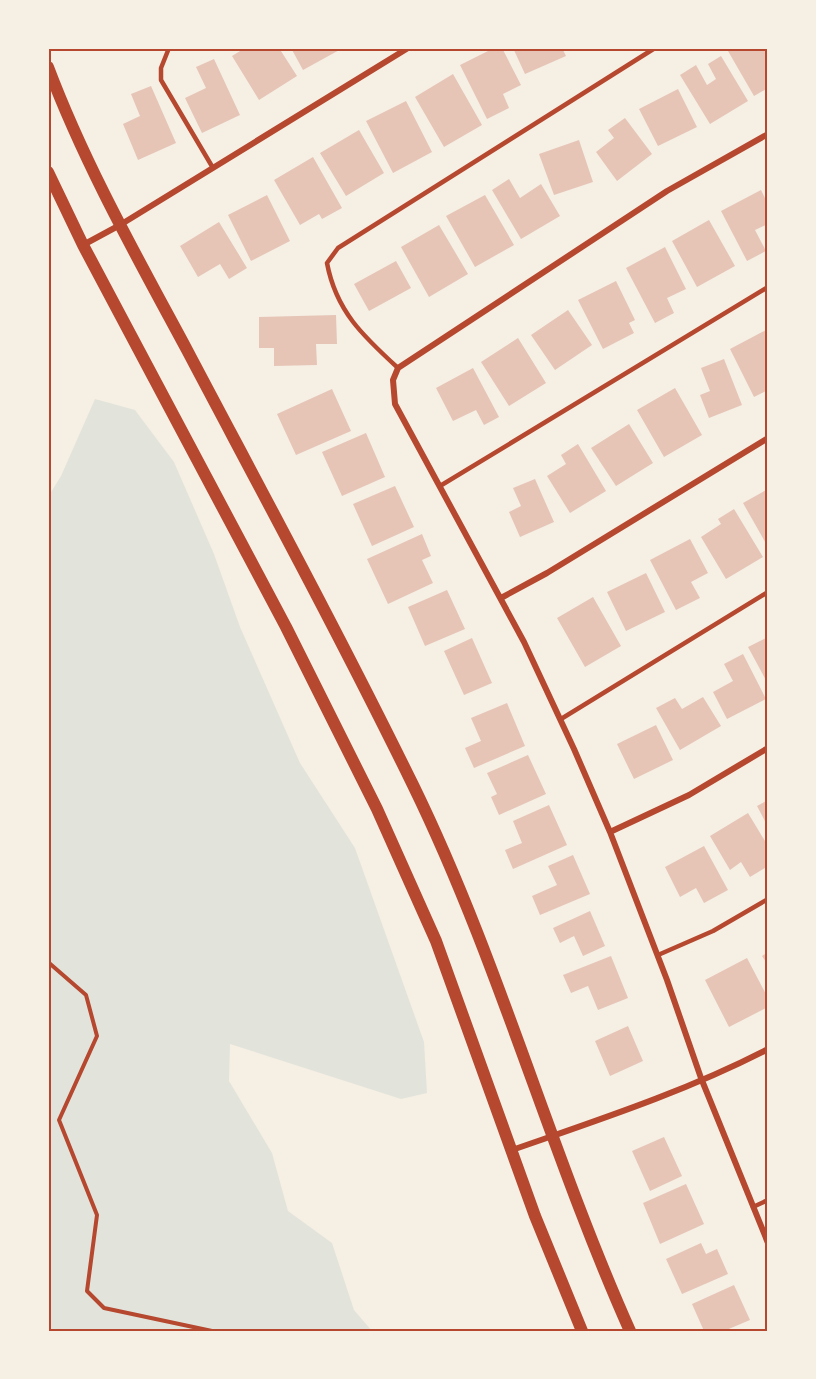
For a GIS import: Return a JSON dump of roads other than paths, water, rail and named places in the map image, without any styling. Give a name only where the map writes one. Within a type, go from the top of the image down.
[{"type":"main road","points":[[48,67],[64,112],[120,225],[265,497],[415,790],[473,919],[552,1136],[630,1331]]},
{"type":"main road","points":[[48,172],[83,244],[286,627],[377,809],[436,941],[535,1215],[582,1331]]},
{"type":"street","points":[[83,244],[120,225],[408,48]]},
{"type":"street","points":[[768,134],[667,191],[398,368],[393,380],[395,404],[501,598],[561,719],[610,832],[658,955],[701,1078],[768,1243]]},
{"type":"street","points":[[501,598],[557,567],[768,438]]},
{"type":"street","points":[[610,832],[689,795],[768,748]]},
{"type":"street","points":[[512,1150],[701,1078],[768,1049]]},
{"type":"lane","points":[[169,48],[161,68],[161,80],[213,168]]},
{"type":"lane","points":[[398,368],[363,336],[349,318],[332,287],[327,263],[338,248],[656,48]]},
{"type":"lane","points":[[440,486],[768,287]]},
{"type":"lane","points":[[561,719],[768,592]]},
{"type":"lane","points":[[658,955],[712,931],[768,899]]},
{"type":"lane","points":[[753,1206],[768,1200]]}]
